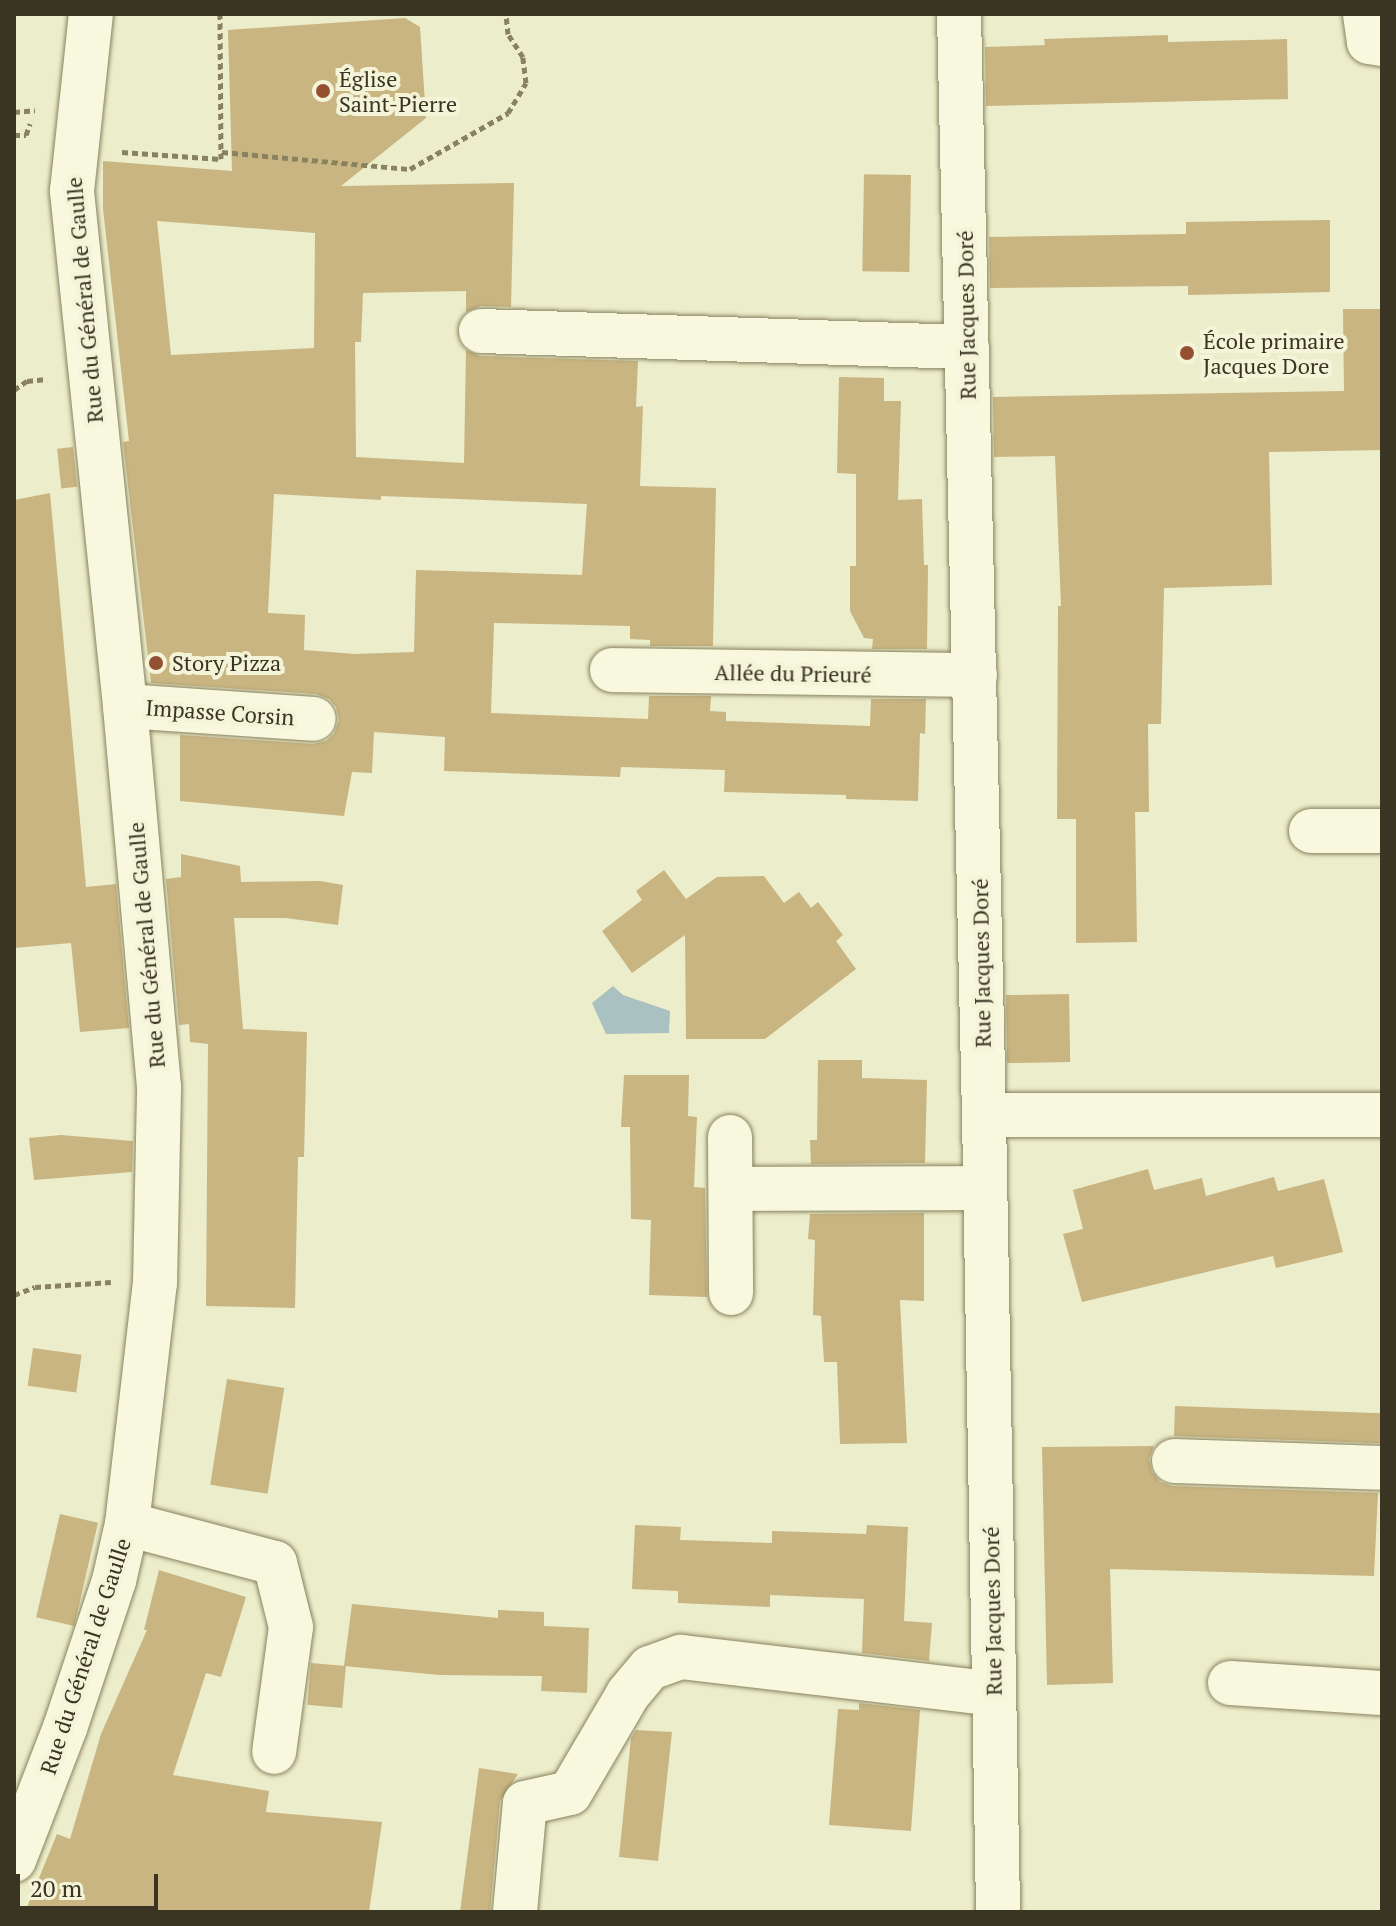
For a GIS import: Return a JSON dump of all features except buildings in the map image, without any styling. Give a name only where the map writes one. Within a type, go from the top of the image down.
[{"type":"street","name":"Rue du Général de Gaulle","points":[[14,1860],[65,1728],[114,1581],[127,1524],[155,1283],[159,1087],[125,706],[72,191],[91,14]]},
{"type":"street","name":"Rue Jacques Doré","points":[[959,14],[975,675],[998,1912]]},
{"type":"street","points":[[1365,14],[1369,42],[1382,44]]},
{"type":"street","points":[[481,331],[967,347]]},
{"type":"street","name":"Allée du Prieuré","points":[[612,670],[975,675]]},
{"type":"street","name":"Impasse Corsin","points":[[125,706],[314,719]]},
{"type":"street","points":[[1311,831],[1382,831]]},
{"type":"street","points":[[984,1115],[1382,1115]]},
{"type":"street","points":[[730,1137],[731,1293]]},
{"type":"street","points":[[731,1189],[983,1188]]},
{"type":"street","points":[[1174,1461],[1382,1468]]},
{"type":"street","points":[[127,1524],[275,1563],[291,1627],[274,1752]]},
{"type":"street","points":[[515,1912],[525,1803],[570,1793],[628,1694],[650,1668],[681,1657],[994,1694]]},
{"type":"street","points":[[1230,1683],[1382,1693]]},
{"type":"path","points":[[114,151],[221,159],[220,14]]},
{"type":"path","points":[[222,152],[410,169],[508,113],[526,83],[523,57],[508,34],[506,14]]},
{"type":"path","points":[[14,112],[36,110]]},
{"type":"path","points":[[14,1295],[35,1287],[93,1282]]},
{"type":"water","points":[[613,986],[623,995],[670,1011],[669,1033],[606,1034],[592,1003]]},
{"type":"place","name":"Église Saint-Pierre","points":[[323,91]]},
{"type":"place","name":"École primaire Jacques Dore","points":[[1187,353]]},
{"type":"place","name":"Story Pizza","points":[[156,663]]}]
